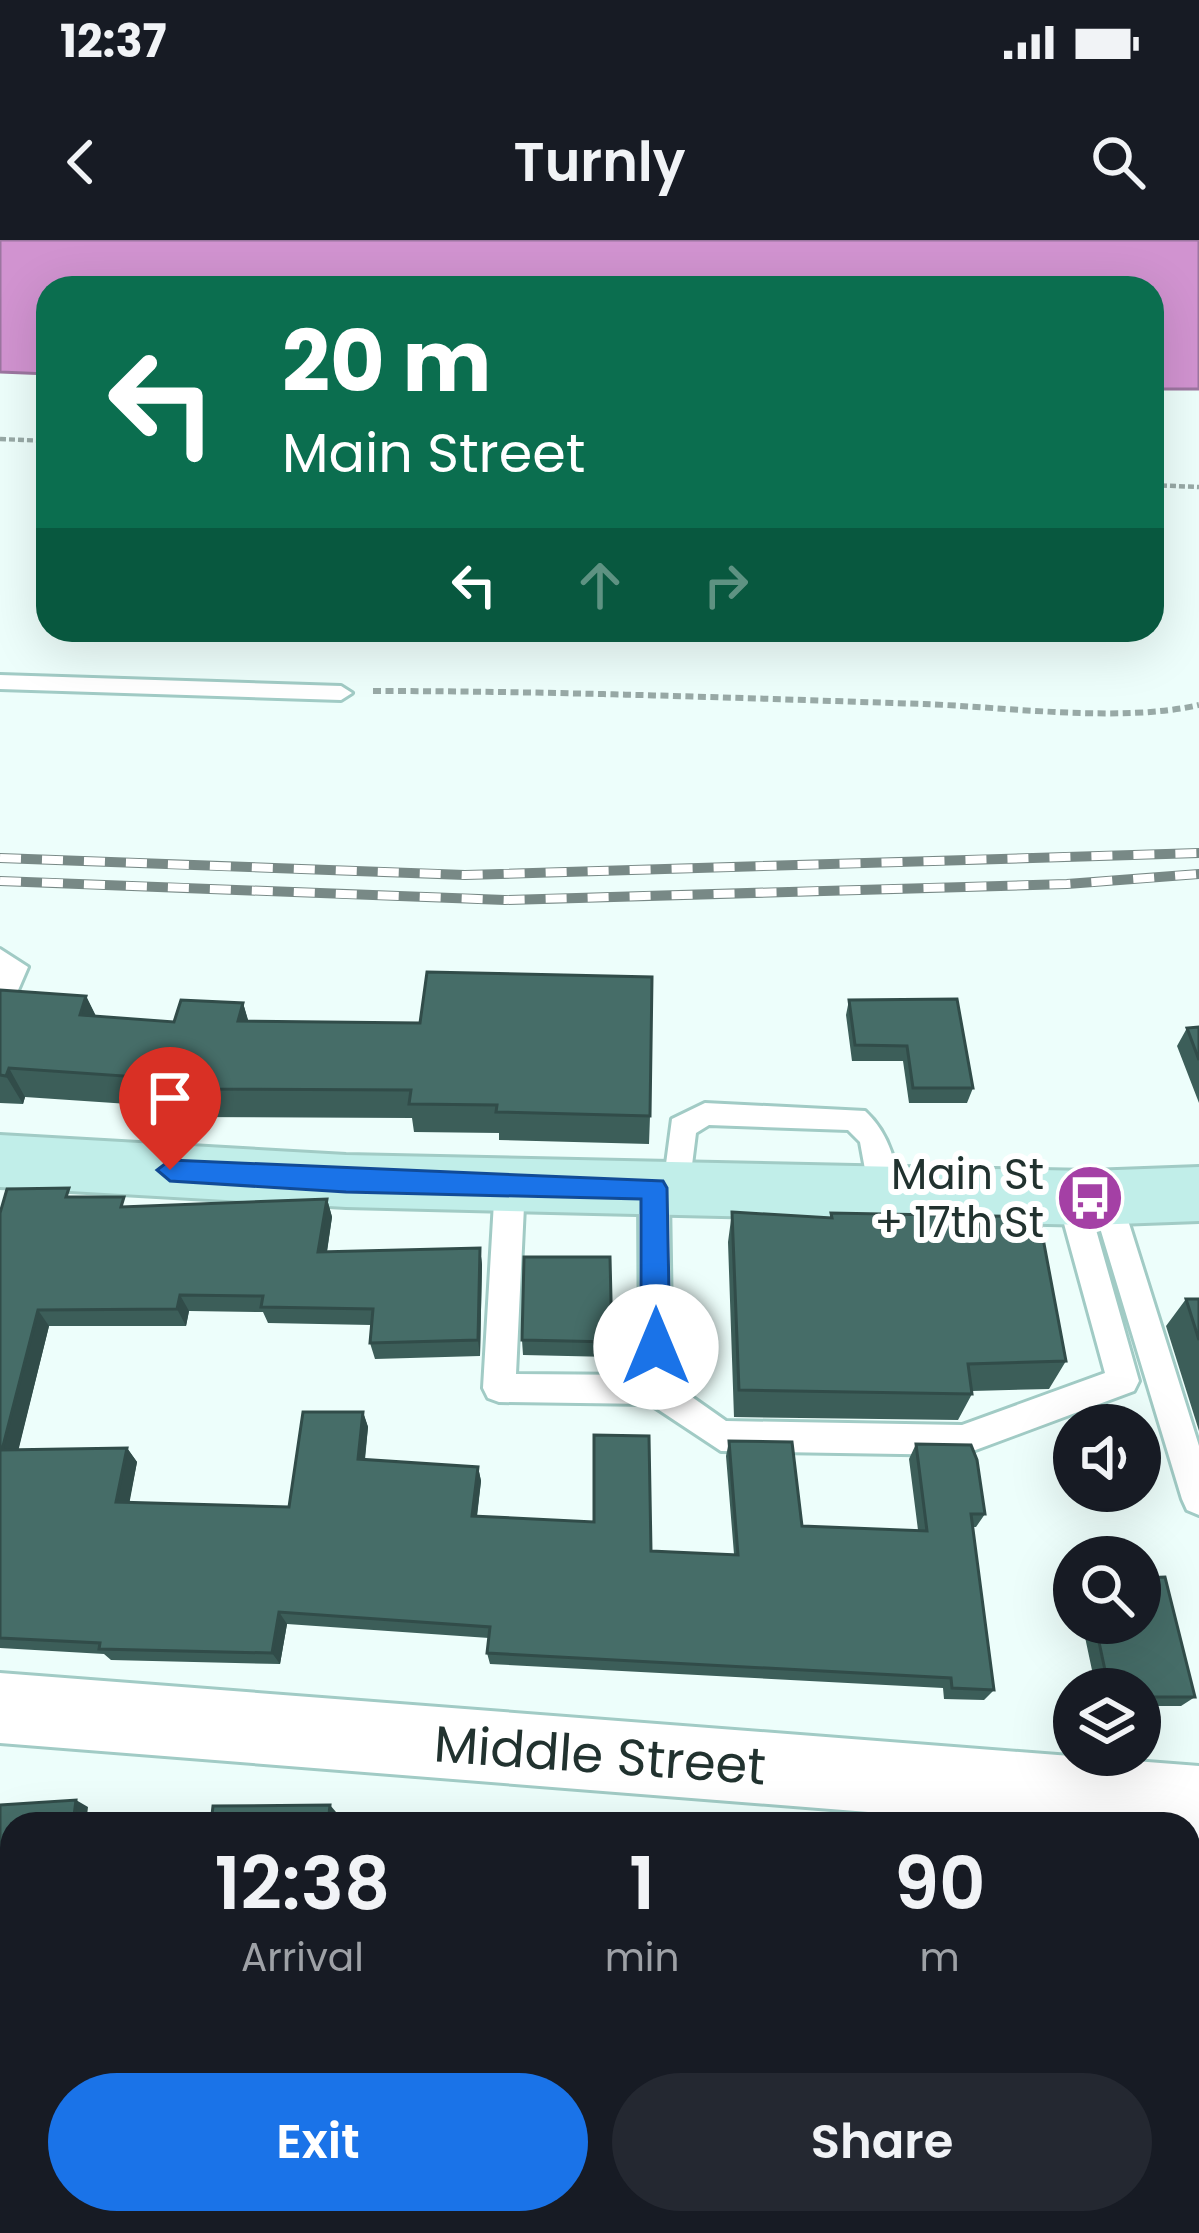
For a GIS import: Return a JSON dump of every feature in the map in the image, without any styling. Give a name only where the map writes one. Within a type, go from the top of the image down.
[{"type":"main road","points":[[0,1160],[346,1181],[1089,1198],[1199,1194]]},
{"type":"street","name":"Middle Street","points":[[0,1708],[1199,1802]]},
{"type":"lane","points":[[0,682],[341,694]]},
{"type":"lane","points":[[0,958],[15,967],[0,1004]]},
{"type":"lane","points":[[510,1185],[500,1388],[656,1390],[721,1436],[962,1440],[1123,1381],[1089,1198]]},
{"type":"lane","points":[[656,1390],[666,1189]]},
{"type":"lane","points":[[1089,1198],[1199,1499]]},
{"type":"path","points":[[0,439],[36,440]]},
{"type":"path","points":[[1164,486],[1199,487]]},
{"type":"path","points":[[341,694],[562,691],[1133,710],[1199,705]]},
{"type":"shaded area","points":[[0,240],[1199,240],[1199,389],[1164,389],[1164,276],[36,276],[36,374],[0,372]]},
{"type":"building","points":[[427,972],[652,977],[650,1116],[496,1112],[497,1105],[409,1104],[411,1090],[165,1089],[168,1079],[9,1068],[6,1076],[0,1075],[0,990],[86,996],[80,1015],[174,1022],[181,1000],[243,1003],[238,1021],[420,1023]]},
{"type":"building","points":[[957,999],[973,1088],[913,1088],[907,1046],[855,1045],[849,1000]]},
{"type":"building","points":[[1199,1027],[1199,1060],[1187,1028]]},
{"type":"building","points":[[69,1188],[66,1197],[124,1197],[121,1207],[327,1199],[318,1252],[480,1248],[478,1340],[370,1343],[373,1309],[261,1307],[263,1296],[180,1295],[177,1309],[38,1310],[2,1450],[127,1448],[116,1502],[289,1507],[303,1412],[363,1412],[358,1459],[478,1467],[472,1516],[594,1522],[594,1435],[649,1436],[651,1551],[738,1555],[729,1441],[792,1442],[802,1526],[927,1531],[916,1444],[971,1445],[985,1514],[971,1514],[994,1690],[952,1688],[951,1678],[487,1653],[490,1627],[279,1612],[272,1653],[99,1649],[100,1643],[0,1638],[0,1213],[7,1189]]},
{"type":"building","points":[[732,1212],[832,1218],[831,1213],[1039,1217],[1066,1361],[968,1364],[972,1394],[739,1390]]},
{"type":"building","points":[[524,1257],[610,1257],[612,1342],[522,1340]]},
{"type":"building","points":[[1186,1299],[1199,1299],[1199,1340]]},
{"type":"building","points":[[1161,1577],[1165,1577],[1195,1697],[1161,1697],[1161,1668],[1105,1668],[1099,1644],[1161,1644]]},
{"type":"building","points":[[76,1800],[74,1812],[0,1812],[0,1805]]},
{"type":"building","points":[[330,1805],[329,1812],[212,1812],[213,1806]]},
{"type":"railway","points":[[0,858],[465,875],[1199,853]]},
{"type":"railway","points":[[0,881],[505,900],[1067,884],[1199,874]]},
{"type":"place","name":"Main St + 17th St","points":[[1090,1198]]},
{"type":"route","points":[[170,1170],[346,1181],[654,1188],[656,1347]]}]
